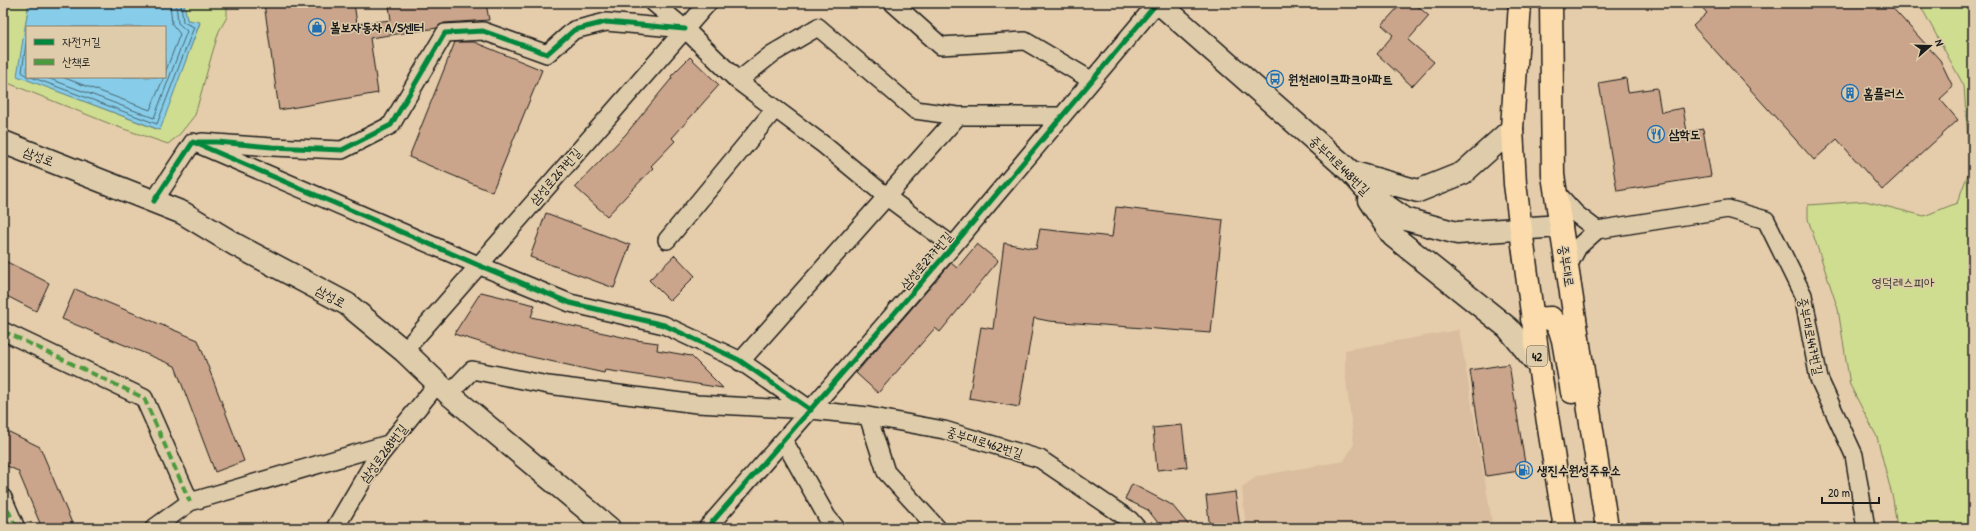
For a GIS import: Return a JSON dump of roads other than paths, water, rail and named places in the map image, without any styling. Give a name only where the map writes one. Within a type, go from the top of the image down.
[{"type":"main road","name":"42","points":[[1520,3],[1512,129],[1515,184],[1532,319],[1565,528]]},
{"type":"main road","name":"중부대로","points":[[1551,3],[1553,175],[1607,528]]},
{"type":"main road","points":[[1532,319],[1551,318],[1559,327],[1578,432],[1585,438],[1594,441]]},
{"type":"street","points":[[654,3],[685,30],[738,81],[824,145],[887,197],[953,246]]},
{"type":"street","name":"삼성로267번길","points":[[404,351],[708,3]]},
{"type":"street","points":[[892,3],[941,46],[1024,40],[1091,80]]},
{"type":"street","name":"삼성로277번길","points":[[707,528],[953,246],[1091,80],[1158,3]]},
{"type":"street","name":"중부대로448번길","points":[[1158,3],[1350,172],[1372,196],[1404,219],[1457,233],[1561,226]]},
{"type":"street","points":[[193,142],[217,142],[272,148],[342,150],[391,125],[445,33],[483,31],[547,54],[574,30],[606,22],[685,30]]},
{"type":"street","points":[[738,81],[772,54],[818,27],[915,110],[958,116],[1061,116]]},
{"type":"street","points":[[667,240],[775,109]]},
{"type":"street","points":[[740,362],[958,116]]},
{"type":"street","points":[[1350,172],[1418,191],[1463,173],[1512,129]]},
{"type":"street","name":"삼성로","points":[[3,142],[183,213],[236,245],[347,304],[404,351],[444,388],[609,528]]},
{"type":"street","points":[[154,201],[193,142]]},
{"type":"street","points":[[193,142],[570,303],[664,325],[740,362],[811,410]]},
{"type":"street","points":[[1350,172],[1393,236],[1508,328],[1539,366]]},
{"type":"street","points":[[1556,192],[1576,214],[1597,230],[1578,247],[1567,268]]},
{"type":"street","name":"중부대로447번길","points":[[1597,230],[1728,209],[1766,220],[1803,295],[1819,379],[1854,455],[1866,528]]},
{"type":"street","points":[[3,331],[144,398],[190,502]]},
{"type":"street","name":"삼성로268번길","points":[[335,528],[372,465],[388,444],[444,388],[472,370],[548,384],[697,404],[811,410]]},
{"type":"street","name":"중부대로462번길","points":[[811,410],[868,416],[944,430],[1040,459],[1130,520],[1137,528]]},
{"type":"street","points":[[868,416],[886,472],[937,528]]},
{"type":"street","points":[[784,441],[836,528]]},
{"type":"street","points":[[154,528],[190,502],[388,444]]},
{"type":"street","points":[[3,498],[16,528]]},
{"type":"water","points":[[29,3],[184,3],[187,20],[200,22],[160,130],[17,76]]},
{"type":"place","name":"볼보자동차 A/S센터","points":[[317,27]]},
{"type":"place","name":"원천레이크파크아파트","points":[[1275,79]]},
{"type":"place","name":"홈플러스","points":[[1850,93]]},
{"type":"place","name":"삼학도","points":[[1656,134]]},
{"type":"place","name":"생진수원성주유소","points":[[1524,470]]},
{"type":"park label","name":"영덕레스피아","points":[[1903,282]]}]
